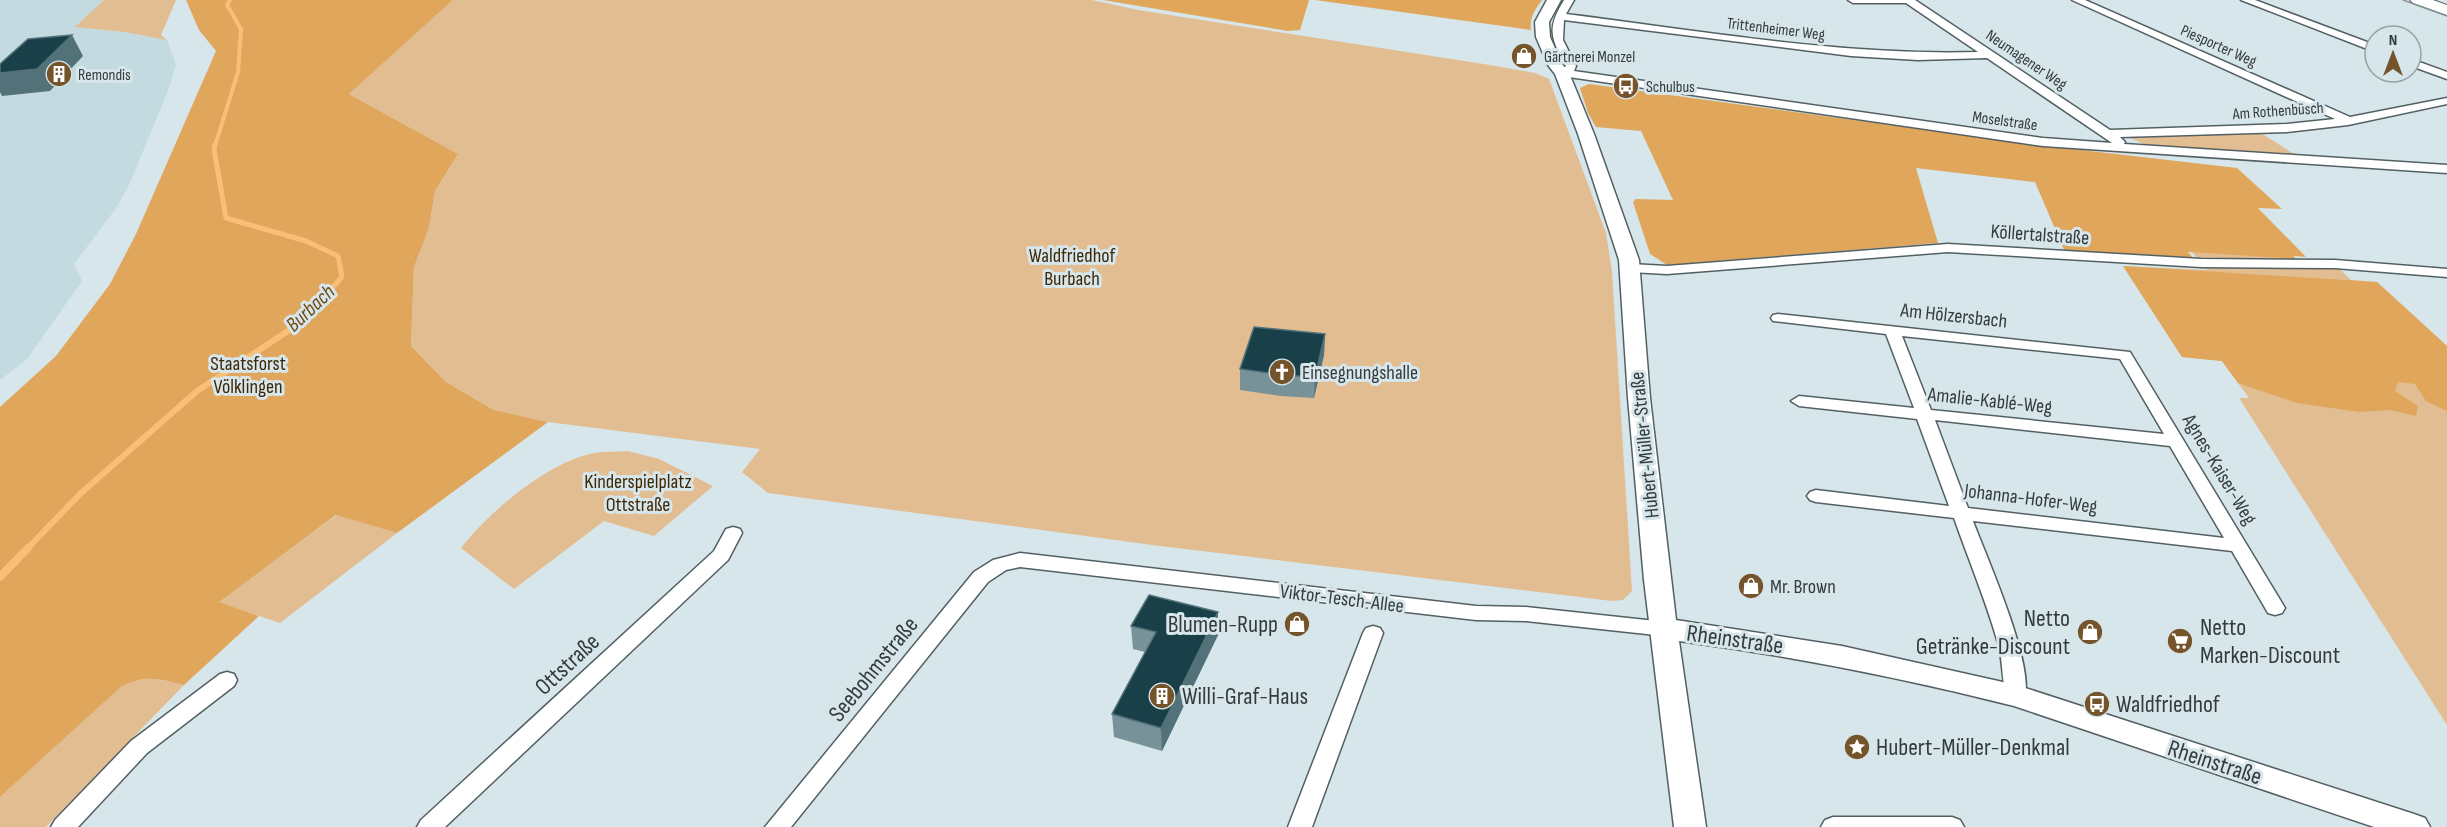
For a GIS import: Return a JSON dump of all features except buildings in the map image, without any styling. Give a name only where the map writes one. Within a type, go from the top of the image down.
[{"type":"main road","name":"Hubert-Müller-Straße","points":[[1554,0],[1545,15],[1542,31],[1555,65],[1562,74],[1623,237],[1630,268],[1639,398],[1657,580],[1690,827]]},
{"type":"main road","points":[[2418,0],[2447,10]]},
{"type":"main road","points":[[2431,0],[2447,6]]},
{"type":"main road","name":"Rheinstraße","points":[[1665,629],[1808,649],[1955,680],[2016,696],[2414,827]]},
{"type":"street","points":[[1559,16],[1569,0]]},
{"type":"street","points":[[1853,0],[1908,0]]},
{"type":"street","name":"Neumagener Weg","points":[[1908,0],[2110,134],[2126,148]]},
{"type":"street","name":"Piesporter Weg","points":[[2077,0],[2348,121]]},
{"type":"street","points":[[2246,0],[2363,44]]},
{"type":"street","name":"Hubert-Müller-Straße","points":[[1559,16],[1556,32],[1571,67],[1562,74]]},
{"type":"street","name":"Trittenheimer Weg","points":[[1559,16],[1851,53],[1918,57],[1991,55]]},
{"type":"street","points":[[2423,67],[2447,76]]},
{"type":"street","name":"Moselstraße","points":[[1562,74],[2043,142],[2447,169]]},
{"type":"street","name":"Am Rothenbüsch","points":[[2110,134],[2287,128],[2348,121],[2447,101]]},
{"type":"street","name":"Köllertalstraße","points":[[1630,268],[1667,270],[1948,248],[2201,263],[2335,264],[2447,273]]},
{"type":"street","name":"Am Hölzersbach","points":[[1778,318],[2125,355]]},
{"type":"street","points":[[1892,330],[1962,513],[2006,638],[2016,672],[2016,696]]},
{"type":"street","name":"Agnes-Kaiser-Weg","points":[[2125,355],[2276,608]]},
{"type":"street","name":"Amalie-Kablé-Weg","points":[[1799,401],[2176,441]]},
{"type":"street","name":"Johanna-Hofer-Weg","points":[[1816,496],[2240,546]]},
{"type":"street","name":"Ottstraße","points":[[429,827],[722,555],[733,533]]},
{"type":"street","name":"Viktor-Tesch-Allee","points":[[1020,560],[1476,613],[1526,614],[1665,629]]},
{"type":"street","name":"Seebohmstraße","points":[[777,827],[981,577],[1000,565],[1020,560]]},
{"type":"street","points":[[1300,827],[1373,633]]},
{"type":"street","points":[[63,827],[140,747],[227,680]]},
{"type":"street","points":[[1833,827],[1952,827]]},
{"type":"shaded area","points":[[0,0],[104,0],[76,27],[124,32],[167,40],[176,65],[169,88],[129,185],[116,208],[74,264],[82,281],[27,359],[0,380]]},
{"type":"green space","points":[[104,0],[176,0],[161,35],[167,40],[124,32],[75,27]]},
{"type":"green space","name":"Staatsforst Völklingen","points":[[186,0],[453,0],[349,94],[458,154],[435,191],[429,228],[414,267],[411,346],[446,382],[494,410],[548,422],[397,533],[336,515],[219,602],[259,616],[184,685],[152,678],[137,680],[121,687],[0,797],[0,407],[56,356],[110,284],[136,234],[216,51],[199,30]]},
{"type":"green space","name":"Waldfriedhof Burbach","points":[[453,0],[1092,0],[1138,10],[1490,65],[1535,73],[1549,79],[1606,233],[1612,272],[1632,591],[1623,600],[1612,601],[1152,545],[768,493],[742,472],[760,449],[548,422],[494,410],[446,382],[411,346],[414,267],[429,228],[435,191],[458,154],[349,94]]},
{"type":"green space","points":[[1103,0],[1309,0],[1300,30],[1288,31]]},
{"type":"green space","points":[[1315,0],[1542,0],[1533,14],[1531,30]]},
{"type":"green space","points":[[1589,84],[2038,145],[2237,168],[2282,209],[2258,208],[2306,257],[2294,256],[2295,259],[2188,252],[2194,259],[2065,252],[2035,182],[1916,168],[1938,243],[1667,265],[1650,254],[1633,202],[1636,199],[1673,200],[1641,131],[1596,127],[1588,113],[1580,88]]},
{"type":"green space","points":[[2261,133],[2294,154],[2149,146],[2125,136]]},
{"type":"green space","points":[[2192,252],[2332,261],[2351,280],[2377,282],[2447,346],[2447,725],[2239,398],[2249,398],[2222,361],[2182,357],[2123,266],[2207,270]]},
{"type":"green space","points":[[2123,266],[2377,282],[2447,346],[2447,411],[2426,401],[2415,384],[2398,382],[2395,391],[2418,406],[2416,416],[2390,410],[2359,412],[2297,403],[2238,383],[2222,361],[2182,357]]},
{"type":"green space","name":"Kinderspielplatz Ottstraße","points":[[628,451],[659,459],[713,486],[654,536],[604,521],[514,589],[461,548],[517,493],[552,469],[591,454]]},
{"type":"green space","points":[[337,515],[397,533],[280,623],[218,602]]},
{"type":"green space","points":[[137,678],[153,678],[184,685],[46,827],[0,827],[0,797],[121,687]]},
{"type":"waterway","name":"Burbach","points":[[215,146],[238,72],[241,29],[227,5],[230,0]]},
{"type":"waterway","name":"Burbach","points":[[215,144],[226,218],[306,241],[338,256],[342,277],[303,321],[295,326]]},
{"type":"waterway","name":"Burbach","points":[[26,550],[80,494],[197,391],[297,325]]},
{"type":"waterway","name":"Burbach","points":[[0,577],[28,548]]},
{"type":"tram line","points":[[2403,0],[2447,16]]},
{"type":"place","name":"Gärtnerei Monzel","points":[[1524,56]]},
{"type":"place","name":"Remondis","points":[[59,74]]},
{"type":"place","name":"Schulbus","points":[[1626,86]]},
{"type":"place","name":"Einsegnungshalle","points":[[1282,372]]},
{"type":"place","name":"Mr. Brown","points":[[1751,586]]},
{"type":"place","name":"Blumen-Rupp","points":[[1297,624]]},
{"type":"place","name":"Netto Getränke-Discount","points":[[2090,632]]},
{"type":"place","name":"Netto Marken-Discount","points":[[2180,641]]},
{"type":"place","name":"Willi-Graf-Haus","points":[[1162,696]]},
{"type":"place","name":"Waldfriedhof","points":[[2097,704]]},
{"type":"place","name":"Hubert-Müller-Denkmal","points":[[1857,747]]}]
